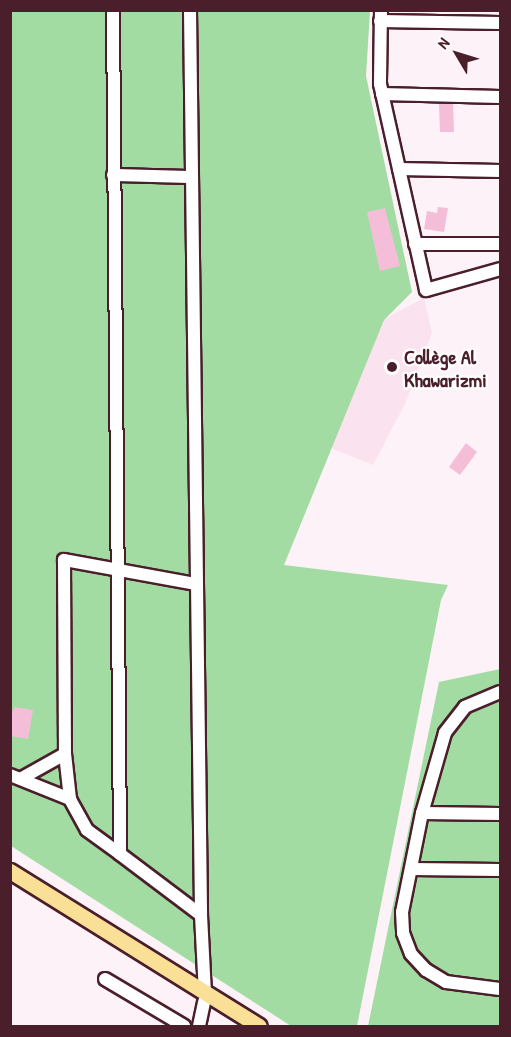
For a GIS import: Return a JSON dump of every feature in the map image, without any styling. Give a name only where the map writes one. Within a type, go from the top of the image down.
[{"type":"main road","points":[[10,871],[205,997],[243,1026]]},
{"type":"main road","points":[[10,881],[205,997],[259,1026]]},
{"type":"street","points":[[113,10],[112,175],[120,854]]},
{"type":"street","points":[[190,10],[201,915],[205,997],[199,1026]]},
{"type":"street","points":[[501,23],[380,16],[382,94],[426,290],[501,269]]},
{"type":"street","points":[[382,94],[501,97]]},
{"type":"street","points":[[399,169],[501,171]]},
{"type":"street","points":[[112,175],[192,177]]},
{"type":"street","points":[[415,244],[501,244]]},
{"type":"street","points":[[196,584],[64,560],[65,754],[70,799],[87,830],[201,915]]},
{"type":"street","points":[[501,692],[472,702],[449,726],[422,813],[402,912],[403,933],[411,954],[426,970],[446,982],[501,989]]},
{"type":"street","points":[[16,776],[65,754]]},
{"type":"street","points":[[16,776],[70,799]]},
{"type":"street","points":[[422,813],[501,814]]},
{"type":"street","points":[[411,869],[501,870]]},
{"type":"street","points":[[105,979],[184,1026]]},
{"type":"shaded area","name":"Collège Al Khawarizmi","points":[[424,298],[432,333],[406,402],[373,465],[331,448],[384,319]]},
{"type":"green space","points":[[10,11],[370,11],[366,76],[412,292],[384,320],[284,565],[448,585],[441,600],[357,1026],[291,1026],[11,846]]},
{"type":"green space","points":[[500,669],[500,1026],[368,1026],[439,682]]},
{"type":"building","points":[[439,104],[453,104],[454,132],[440,132]]},
{"type":"building","points":[[438,207],[448,208],[444,232],[424,229],[427,211],[437,213]]},
{"type":"building","points":[[385,208],[400,266],[380,271],[367,212]]},
{"type":"building","points":[[466,443],[477,452],[460,475],[449,467]]},
{"type":"building","points":[[15,707],[33,710],[28,739],[10,736],[10,715]]},
{"type":"place","name":"Collège Al Khawarizmi","points":[[392,367]]}]
